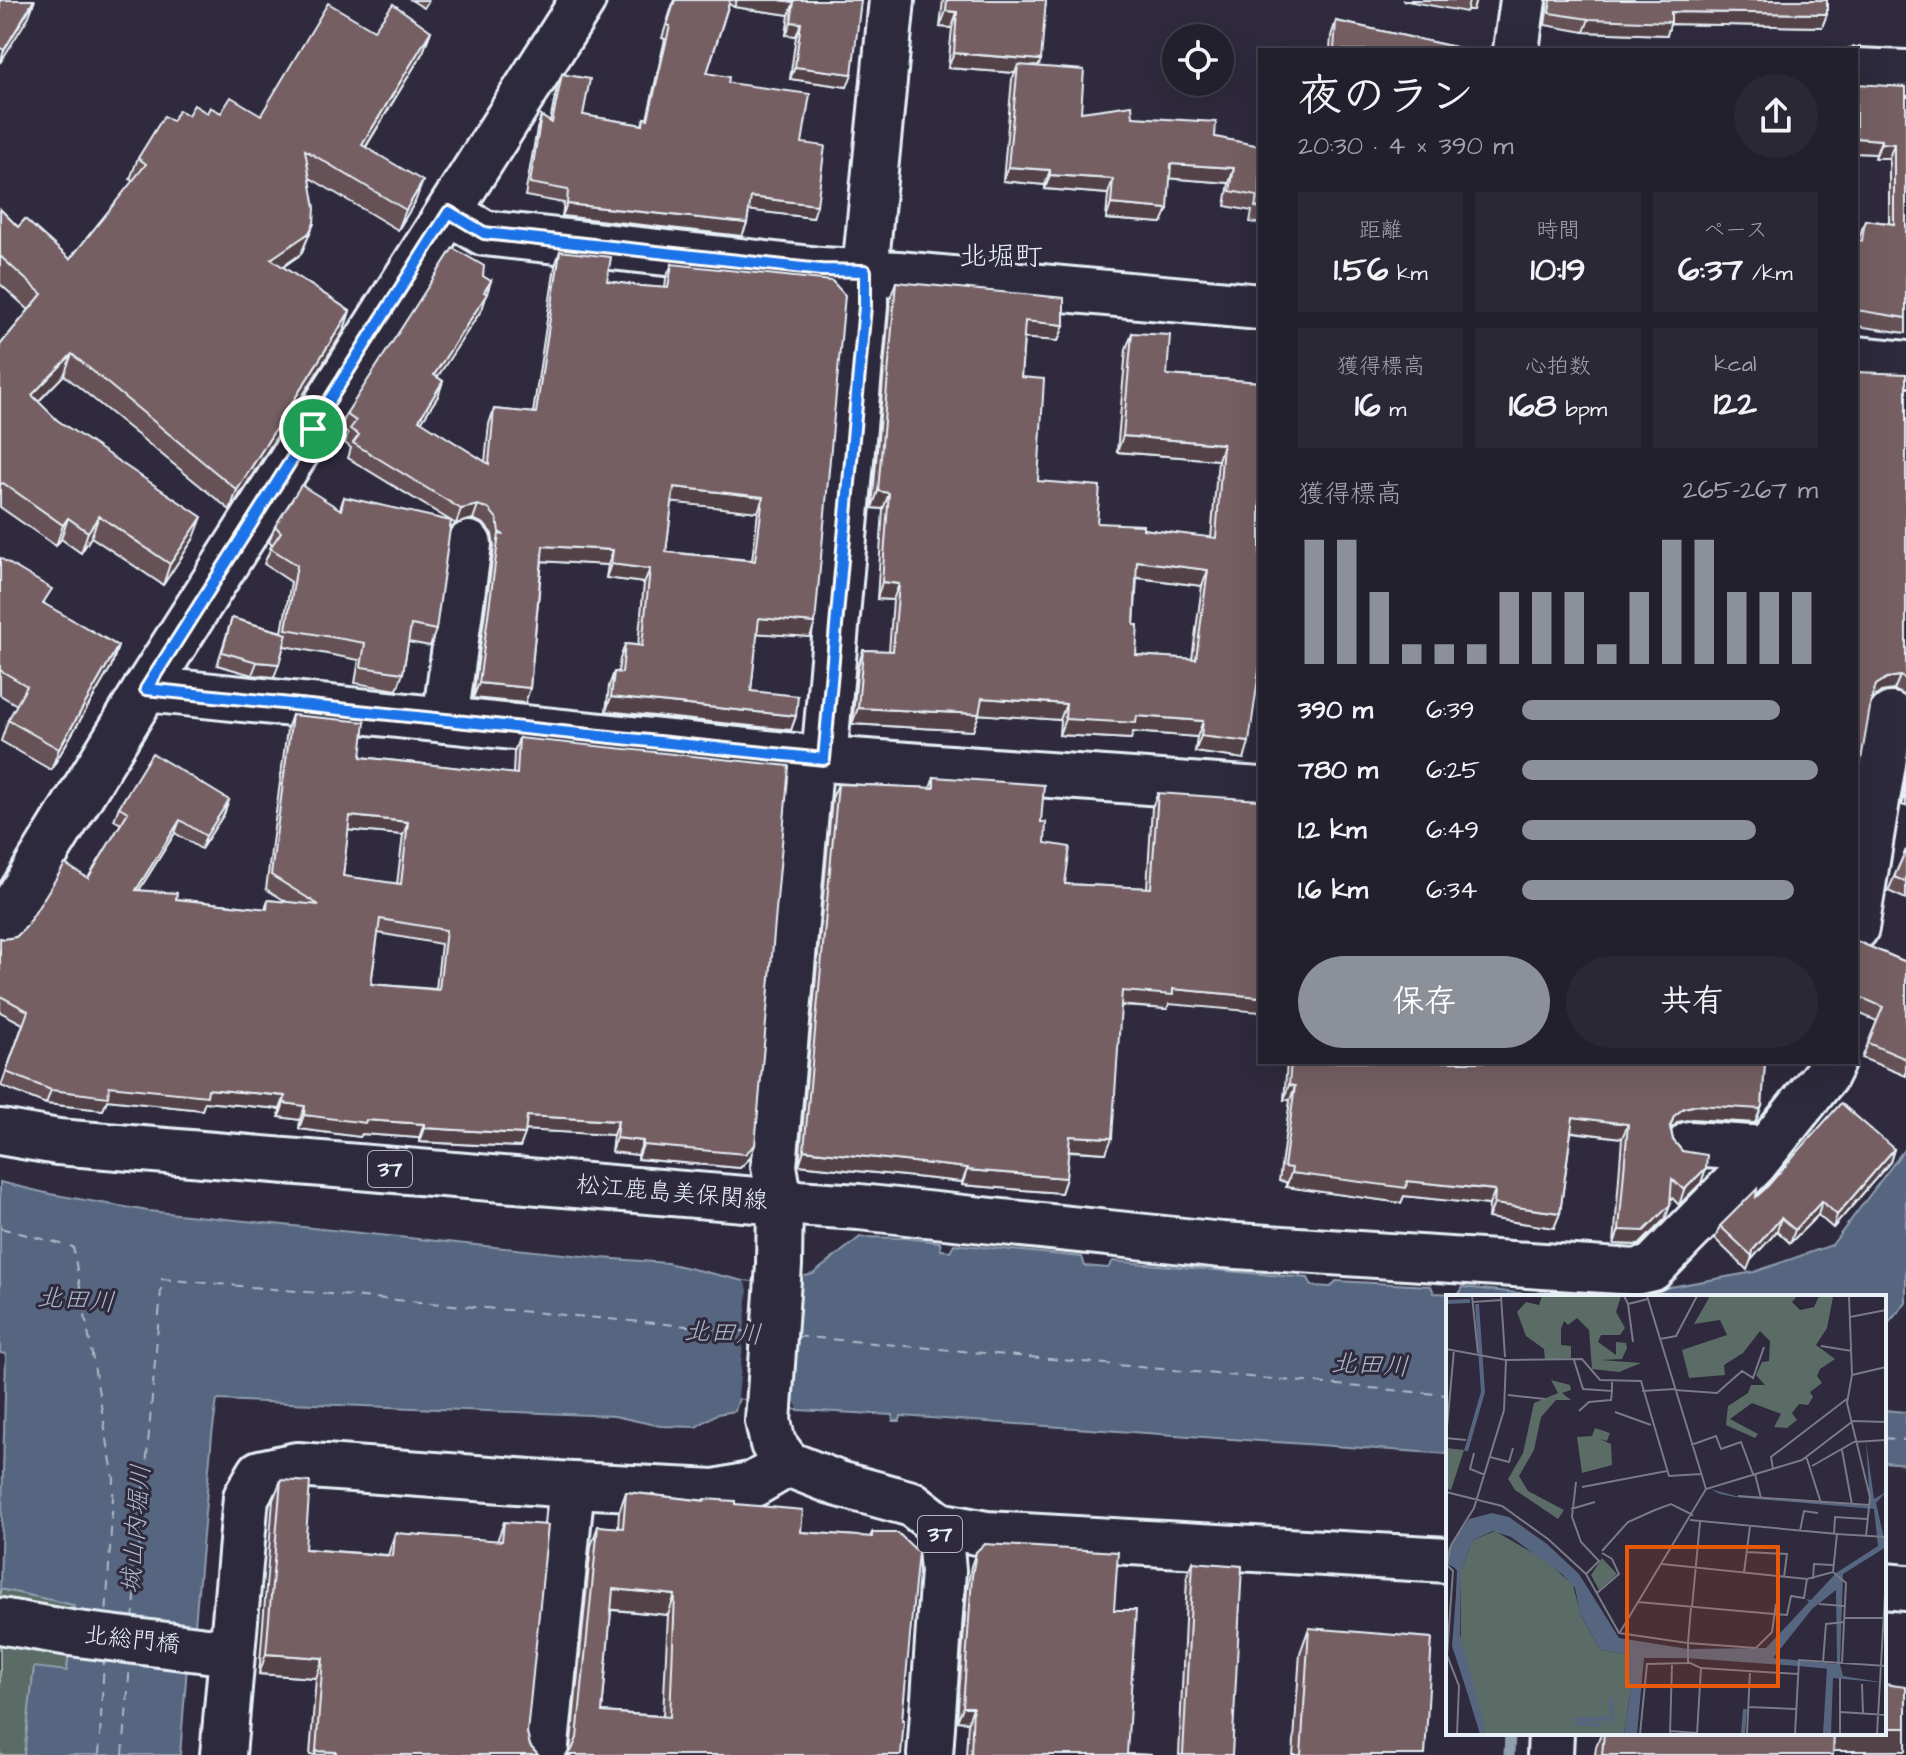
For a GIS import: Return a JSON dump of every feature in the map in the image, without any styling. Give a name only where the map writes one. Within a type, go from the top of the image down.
[{"type":"street","points":[[0,928],[146,689],[583,0]]},
{"type":"street","points":[[892,0],[865,271],[865,306],[774,1166],[780,1202],[859,1207],[1222,1245],[1635,1272],[1652,1268],[1666,1256],[1765,1149],[1825,1076],[1831,1064]]},
{"type":"street","points":[[1516,48],[1523,0]]},
{"type":"street","points":[[1858,71],[1906,73]]},
{"type":"street","points":[[449,212],[484,233],[821,270],[865,271],[1258,307]]},
{"type":"street","points":[[1858,359],[1906,364]]},
{"type":"street","points":[[445,720],[469,544]]},
{"type":"street","points":[[146,689],[817,758],[1258,790]]},
{"type":"street","points":[[1858,920],[1878,838],[1891,715]]},
{"type":"street","name":"松江鹿島美保関線","points":[[0,1132],[58,1142],[780,1202],[779,1265],[768,1421],[773,1444],[788,1464]]},
{"type":"street","points":[[1690,1144],[1765,1149]]},
{"type":"street","points":[[223,1755],[213,1650],[246,1497],[260,1473],[297,1465],[715,1492],[754,1484],[788,1464]]},
{"type":"street","name":"37","points":[[788,1464],[839,1484],[912,1504],[939,1525],[943,1571],[930,1755]]},
{"type":"street","points":[[545,1755],[572,1485]]},
{"type":"street","points":[[939,1525],[987,1534],[1446,1560]]},
{"type":"street","points":[[1886,1586],[1906,1588]]},
{"type":"street","name":"北総門橋","points":[[0,1621],[70,1633],[213,1650]]},
{"type":"street","points":[[1550,1755],[1551,1735]]},
{"type":"green space","points":[[0,1589],[74,1605],[67,1671],[34,1668],[24,1755],[0,1755]]},
{"type":"water","points":[[1906,1147],[1906,1303],[1886,1326],[1886,1295],[1602,1295],[1659,1289],[1754,1272],[1832,1245]]},
{"type":"water","points":[[0,1182],[148,1211],[667,1263],[744,1281],[774,1284],[813,1274],[860,1237],[940,1242],[941,1250],[950,1251],[954,1244],[1082,1257],[1085,1266],[1108,1268],[1113,1261],[1308,1278],[1312,1286],[1331,1287],[1336,1281],[1431,1286],[1434,1293],[1459,1294],[1463,1287],[1537,1295],[1446,1295],[1446,1454],[901,1416],[900,1421],[893,1421],[893,1415],[798,1410],[739,1398],[735,1411],[717,1414],[696,1427],[660,1426],[614,1416],[217,1400],[180,1755],[24,1755],[34,1667],[67,1671],[74,1605],[0,1589],[6,1354],[0,1353]]},
{"type":"water","points":[[1886,1410],[1906,1412],[1906,1464],[1886,1462]]},
{"type":"pier","points":[[805,1276],[801,1284],[792,1396],[798,1409],[738,1398],[748,1289],[744,1281],[774,1284]]},
{"type":"building","points":[[0,0],[34,0],[4,50],[0,48]]},
{"type":"building","points":[[675,0],[730,0],[707,73],[729,77],[728,83],[810,94],[802,143],[825,146],[817,205],[751,197],[747,223],[567,204],[568,190],[530,183],[541,116],[552,123],[562,74],[590,79],[583,115],[643,125],[644,118],[648,119]]},
{"type":"building","points":[[780,0],[861,0],[852,74],[795,67],[801,23],[791,22],[794,2]]},
{"type":"building","points":[[947,0],[1046,0],[1041,60],[954,53],[957,12],[946,11]]},
{"type":"building","points":[[1551,0],[1827,0],[1827,14],[1671,12],[1671,22],[1589,19],[1549,13]]},
{"type":"building","points":[[328,3],[374,30],[393,4],[431,31],[362,145],[423,181],[406,210],[305,150],[315,208],[314,223],[309,233],[271,259],[350,311],[237,490],[72,354],[32,395],[57,420],[202,517],[170,564],[99,516],[88,532],[68,518],[63,525],[3,483],[0,485],[0,345],[42,294],[0,256],[0,209],[18,227],[25,219],[70,259],[146,164],[138,158],[164,116],[172,121],[179,110],[188,115],[194,105],[207,113],[210,107],[221,113],[231,97],[261,115]]},
{"type":"building","points":[[1336,21],[1460,48],[1334,48]]},
{"type":"building","points":[[1018,65],[1084,70],[1081,112],[1132,105],[1133,117],[1216,122],[1215,137],[1258,146],[1258,208],[1255,207],[1257,196],[1230,191],[1234,168],[1171,164],[1168,209],[1111,204],[1113,179],[1050,175],[1050,170],[1008,167]]},
{"type":"building","points":[[1858,84],[1906,87],[1906,318],[1858,310],[1858,240],[1862,241],[1865,220],[1894,224],[1894,144],[1881,143],[1881,140],[1858,138]]},
{"type":"building","points":[[453,248],[484,266],[483,276],[491,281],[484,292],[487,294],[434,375],[443,381],[419,420],[489,464],[494,409],[536,413],[560,251],[611,257],[607,281],[641,286],[668,288],[672,264],[832,281],[845,295],[815,623],[759,618],[751,691],[798,696],[796,716],[611,697],[614,672],[622,673],[625,644],[642,646],[650,569],[611,564],[613,550],[543,546],[530,688],[479,683],[499,534],[504,535],[499,532],[497,519],[489,509],[478,505],[461,509],[353,443],[359,435],[350,429],[356,421],[346,414]],"holes":[[[674,487],[763,497],[755,561],[666,552]]]},
{"type":"building","points":[[896,282],[1064,298],[1064,325],[1025,321],[1021,377],[1044,379],[1038,481],[1100,486],[1097,523],[1143,525],[1143,529],[1216,538],[1223,444],[1123,436],[1132,333],[1170,335],[1167,375],[1258,382],[1258,679],[1249,742],[1201,736],[1203,721],[1137,716],[1136,723],[1065,719],[1066,704],[982,698],[979,714],[858,708],[863,650],[893,651],[899,584],[882,582],[889,493],[878,491]],"holes":[[[1137,561],[1208,570],[1196,659],[1136,655]]]},
{"type":"building","points":[[1858,372],[1906,374],[1906,679],[1900,676],[1887,678],[1876,685],[1858,777]]},
{"type":"building","points":[[301,485],[341,510],[344,497],[451,521],[436,630],[411,625],[403,673],[361,667],[365,643],[286,629],[297,565],[270,548],[281,532],[275,526]]},
{"type":"building","points":[[0,558],[52,589],[43,603],[118,646],[59,749],[8,720],[27,686],[0,670]]},
{"type":"building","points":[[232,618],[287,634],[279,664],[257,662],[222,652]]},
{"type":"building","points":[[292,715],[365,722],[361,757],[517,774],[519,738],[789,766],[755,1145],[745,1154],[643,1145],[643,1141],[616,1138],[618,1121],[527,1116],[525,1134],[424,1128],[424,1124],[366,1120],[365,1123],[304,1115],[305,1106],[284,1103],[285,1096],[208,1089],[207,1096],[109,1086],[108,1097],[51,1090],[6,1072],[28,1011],[0,996],[0,938],[16,937],[26,927],[65,864],[88,878],[128,812],[119,807],[152,753],[229,800],[206,836],[180,820],[136,890],[177,893],[176,899],[267,909],[268,900],[319,905],[271,875]],"holes":[[[350,816],[408,822],[401,884],[343,876]],[[380,919],[446,930],[439,990],[371,984]]]},
{"type":"building","points":[[934,777],[1044,785],[1041,822],[1046,822],[1045,843],[1070,847],[1065,884],[1151,888],[1158,793],[1258,800],[1258,997],[1173,989],[1173,995],[1122,991],[1112,1138],[1070,1136],[1066,1178],[967,1170],[804,1150],[838,784],[934,788]]},
{"type":"building","points":[[1906,850],[1906,882],[1894,877]]},
{"type":"building","points":[[1858,942],[1906,962],[1906,1059],[1868,1043],[1883,1007],[1858,996]]},
{"type":"building","points":[[1291,1064],[1765,1064],[1760,1109],[1697,1105],[1684,1108],[1674,1116],[1670,1127],[1673,1140],[1682,1151],[1707,1155],[1706,1168],[1684,1190],[1672,1179],[1670,1205],[1644,1231],[1619,1230],[1628,1124],[1573,1117],[1560,1213],[1494,1204],[1495,1190],[1407,1181],[1406,1188],[1291,1173],[1292,1168],[1284,1167],[1295,1086],[1289,1085]]},
{"type":"building","points":[[1841,1103],[1894,1149],[1837,1215],[1822,1201],[1795,1230],[1781,1218],[1753,1250],[1752,1256],[1720,1226],[1757,1189],[1756,1197],[1765,1189]]},
{"type":"building","points":[[281,1480],[310,1482],[305,1549],[393,1556],[395,1533],[502,1541],[504,1522],[548,1525],[527,1733],[530,1746],[538,1755],[336,1755],[336,1752],[316,1751],[323,1658],[266,1654]]},
{"type":"building","points":[[626,1492],[803,1510],[801,1532],[872,1537],[872,1533],[898,1533],[918,1552],[901,1755],[566,1755],[577,1738],[598,1526],[623,1528]],"holes":[[[613,1589],[675,1595],[670,1717],[602,1712]]]},
{"type":"building","points":[[984,1544],[1118,1552],[1114,1610],[1136,1610],[1127,1754],[1152,1755],[971,1755],[973,1707],[963,1707],[972,1576],[976,1552]]},
{"type":"building","points":[[1193,1562],[1242,1566],[1232,1755],[1183,1755]]},
{"type":"building","points":[[1309,1628],[1432,1638],[1425,1755],[1301,1755]]},
{"type":"building","points":[[1886,1684],[1906,1687],[1906,1728],[1886,1728]]},
{"type":"building","points":[[1604,1735],[1834,1735],[1833,1755],[1602,1755]]},
{"type":"waterway","points":[[1509,1755],[1510,1735]]},
{"type":"ferry route","points":[[0,1228],[73,1247],[114,1479],[106,1618]]},
{"type":"ferry route","points":[[133,1621],[162,1279],[754,1332]]},
{"type":"ferry route","points":[[796,1336],[1446,1395]]},
{"type":"ferry route","points":[[1886,1438],[1906,1440]]},
{"type":"ferry route","points":[[99,1755],[104,1660]]},
{"type":"ferry route","points":[[123,1755],[130,1664]]},
{"type":"district","name":"北堀町","points":[[1001,256]]},
{"type":"route","points":[[449,212],[484,233],[821,270],[865,271],[865,306],[824,759],[146,689],[313,429],[449,212]]},
{"type":"water label","name":"北田川","points":[[76,1300]]},
{"type":"water label","name":"北田川","points":[[723,1333]]},
{"type":"water label","name":"北田川","points":[[1370,1365]]},
{"type":"water label","name":"城山内堀川","points":[[136,1529]]}]
